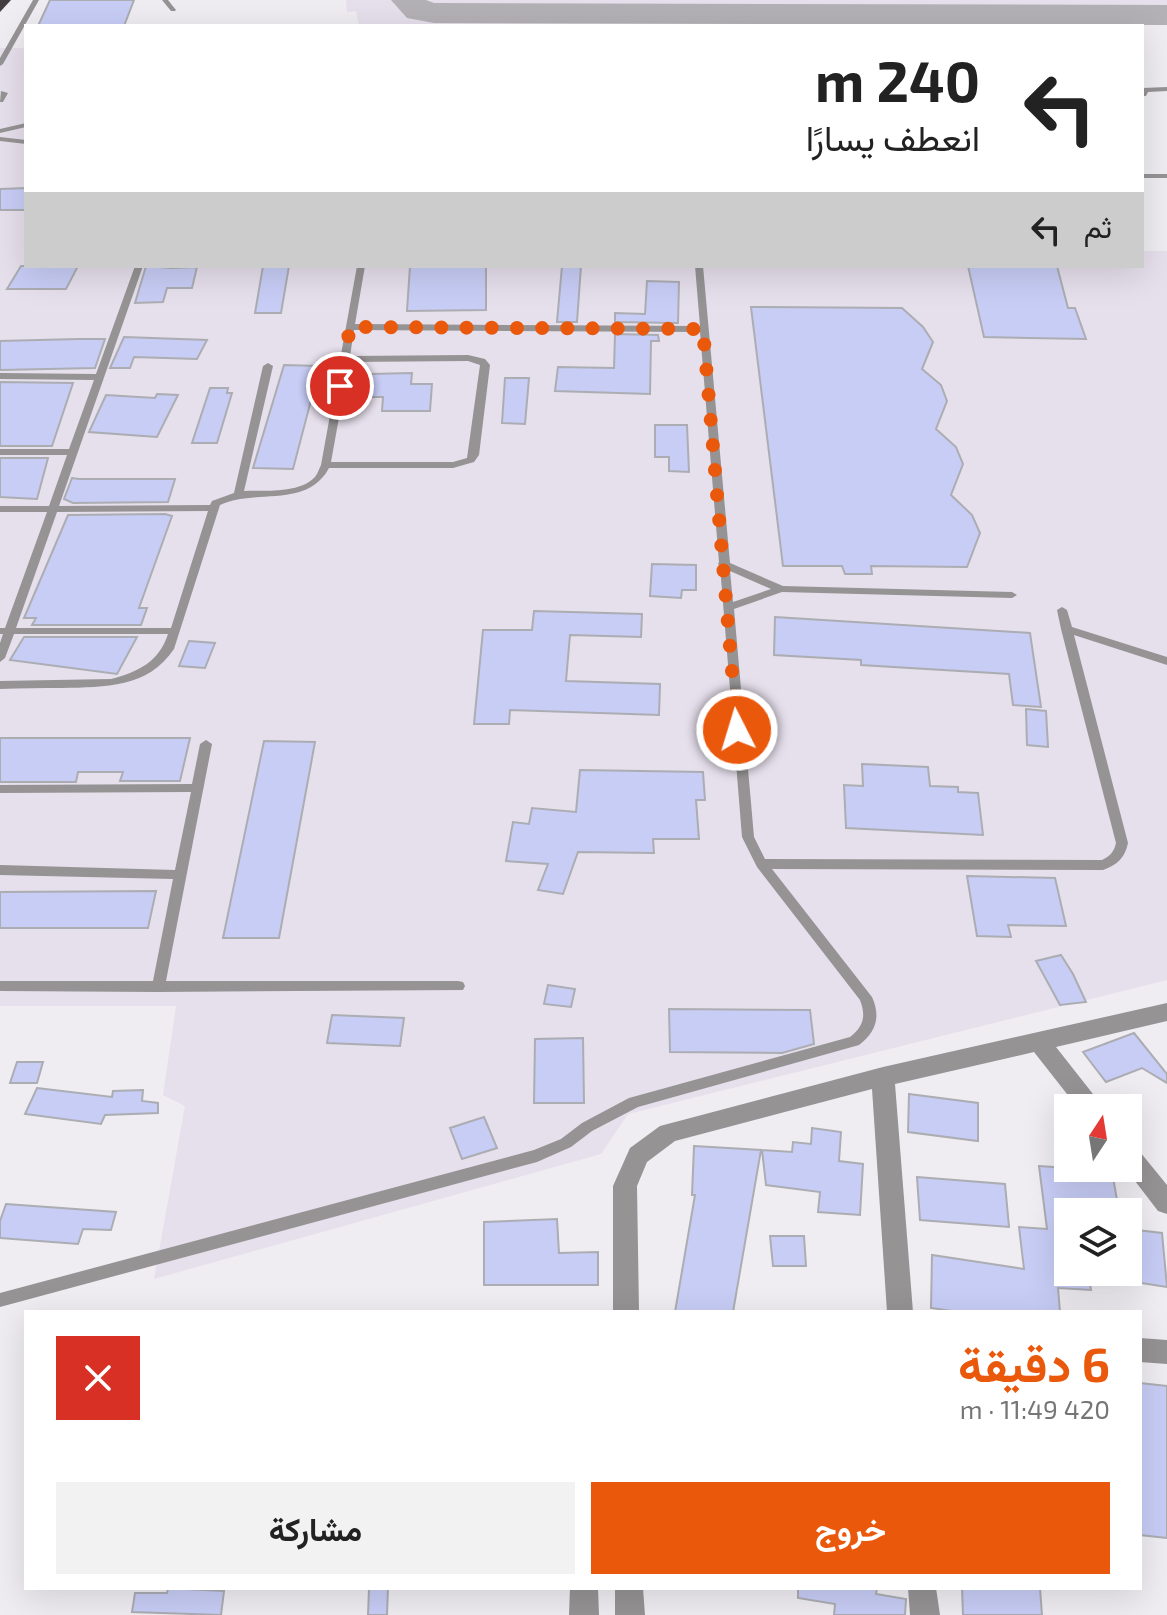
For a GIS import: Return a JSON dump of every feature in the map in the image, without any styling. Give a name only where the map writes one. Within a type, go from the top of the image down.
[{"type":"highway","points":[[0,8],[5,0]]},
{"type":"street","points":[[626,1310],[625,1186],[638,1155],[668,1133],[883,1077],[1167,1012]]},
{"type":"street","points":[[1040,1043],[1081,1094]]},
{"type":"street","points":[[883,1077],[900,1310]]},
{"type":"street","points":[[1142,1172],[1167,1203]]},
{"type":"street","points":[[1142,1350],[1167,1352]]},
{"type":"street","points":[[584,1590],[584,1615]]},
{"type":"street","points":[[629,1590],[630,1615]]},
{"type":"street","points":[[922,1590],[925,1615]]},
{"type":"lane","points":[[0,64],[36,0]]},
{"type":"lane","points":[[165,0],[173,10]]},
{"type":"lane","points":[[1144,93],[1150,89],[1167,89]]},
{"type":"lane","points":[[0,131],[24,125]]},
{"type":"lane","points":[[0,139],[24,142]]},
{"type":"lane","points":[[1144,176],[1167,176]]},
{"type":"lane","points":[[0,658],[5,631],[138,268]]},
{"type":"lane","points":[[0,685],[111,683],[130,678],[161,660],[169,649],[212,508],[223,498],[239,493],[307,487],[317,481],[326,465],[361,268]]},
{"type":"lane","points":[[0,1300],[537,1156],[566,1143],[587,1127],[634,1102],[854,1041],[865,1033],[871,1022],[871,1008],[865,997],[761,864],[748,837],[699,268]]},
{"type":"lane","points":[[350,327],[703,329]]},
{"type":"lane","points":[[326,465],[453,465],[471,460],[474,455],[485,365],[482,361],[468,358],[344,359]]},
{"type":"lane","points":[[239,493],[268,366]]},
{"type":"lane","points":[[0,376],[99,377]]},
{"type":"lane","points":[[0,452],[72,452]]},
{"type":"lane","points":[[0,509],[212,508]]},
{"type":"lane","points":[[723,564],[781,589]]},
{"type":"lane","points":[[727,608],[781,589],[1012,595]]},
{"type":"lane","points":[[761,864],[1103,865],[1114,860],[1121,853],[1122,843],[1062,610]]},
{"type":"lane","points":[[1066,629],[1167,661]]},
{"type":"lane","points":[[5,631],[175,631]]},
{"type":"lane","points":[[158,987],[206,744]]},
{"type":"lane","points":[[0,789],[197,788]]},
{"type":"lane","points":[[0,870],[180,875]]},
{"type":"lane","points":[[0,986],[458,986]]},
{"type":"shaded area","points":[[346,0],[1167,0],[1167,23],[359,24],[356,11],[347,12]]},
{"type":"shaded area","points":[[0,48],[24,48],[24,268],[1144,268],[1144,251],[1167,251],[1167,980],[628,1114],[601,1154],[154,1279],[185,1106],[163,1095],[176,1006],[0,1006]]},
{"type":"building","points":[[50,0],[134,0],[125,24],[39,24]]},
{"type":"building","points":[[24,188],[24,210],[0,210],[0,189]]},
{"type":"building","points":[[21,266],[77,268],[66,289],[7,289]]},
{"type":"building","points":[[145,268],[197,268],[192,288],[167,288],[163,302],[135,303]]},
{"type":"building","points":[[263,268],[289,268],[281,313],[255,313]]},
{"type":"building","points":[[410,268],[486,268],[486,310],[407,311]]},
{"type":"building","points":[[562,268],[581,268],[577,322],[557,322]]},
{"type":"building","points":[[968,268],[1058,268],[1068,308],[1075,308],[1086,339],[984,337]]},
{"type":"building","points":[[647,281],[679,282],[678,323],[615,322],[615,313],[645,314]]},
{"type":"building","points":[[751,307],[902,308],[923,327],[933,342],[922,369],[941,385],[947,401],[936,429],[956,447],[963,464],[951,495],[972,515],[980,533],[967,567],[871,566],[872,574],[845,574],[842,566],[783,566]]},
{"type":"building","points":[[615,334],[658,335],[659,341],[651,341],[650,394],[555,391],[558,367],[614,368]]},
{"type":"building","points":[[124,337],[207,340],[197,359],[134,357],[130,368],[110,368]]},
{"type":"building","points":[[105,339],[95,368],[0,370],[0,341]]},
{"type":"building","points":[[284,365],[320,366],[293,469],[253,468]]},
{"type":"building","points":[[412,373],[411,384],[432,384],[430,411],[382,411],[383,397],[367,397],[370,374]]},
{"type":"building","points":[[505,378],[529,378],[525,424],[502,423]]},
{"type":"building","points":[[0,382],[73,383],[52,446],[0,446]]},
{"type":"building","points":[[210,388],[228,388],[227,393],[232,393],[217,443],[192,443]]},
{"type":"building","points":[[157,394],[178,395],[157,437],[89,432],[106,395],[155,398]]},
{"type":"building","points":[[655,425],[687,425],[689,472],[669,471],[669,457],[655,457]]},
{"type":"building","points":[[0,458],[48,458],[37,499],[0,497]]},
{"type":"building","points":[[72,478],[175,479],[168,502],[73,503],[64,499]]},
{"type":"building","points":[[68,515],[172,516],[139,608],[147,608],[141,625],[32,625],[36,618],[24,618]]},
{"type":"building","points":[[652,564],[696,565],[696,590],[682,590],[681,598],[650,596]]},
{"type":"building","points":[[534,611],[642,614],[641,637],[570,635],[566,681],[660,684],[659,715],[510,710],[509,724],[474,724],[483,630],[532,630]]},
{"type":"building","points":[[775,617],[1030,633],[1041,707],[1013,705],[1009,674],[861,665],[861,660],[774,655]]},
{"type":"building","points":[[24,637],[137,637],[117,674],[10,660]]},
{"type":"building","points":[[189,641],[215,643],[205,668],[179,666]]},
{"type":"building","points":[[1026,709],[1046,711],[1048,747],[1027,745]]},
{"type":"building","points":[[0,738],[190,738],[180,781],[120,781],[123,772],[78,772],[76,782],[0,782]]},
{"type":"building","points":[[264,741],[315,742],[279,938],[223,938]]},
{"type":"building","points":[[862,764],[928,767],[930,786],[958,787],[958,792],[978,793],[983,835],[846,828],[844,785],[863,786]]},
{"type":"building","points":[[580,770],[703,772],[705,800],[696,800],[699,839],[653,839],[654,853],[578,852],[563,894],[538,890],[548,864],[506,861],[513,822],[529,824],[532,808],[576,812]]},
{"type":"building","points":[[967,876],[1055,878],[1066,926],[1008,925],[1011,937],[977,936]]},
{"type":"building","points":[[156,891],[148,928],[0,928],[0,892]]},
{"type":"building","points":[[1061,955],[1086,1002],[1060,1005],[1036,961]]},
{"type":"building","points":[[548,985],[575,989],[571,1007],[544,1004]]},
{"type":"building","points":[[669,1009],[810,1010],[814,1044],[782,1053],[670,1052]]},
{"type":"building","points":[[332,1015],[404,1018],[400,1046],[327,1043]]},
{"type":"building","points":[[1134,1033],[1167,1074],[1167,1083],[1142,1068],[1106,1082],[1083,1052]]},
{"type":"building","points":[[583,1038],[584,1103],[534,1103],[535,1039]]},
{"type":"building","points":[[17,1062],[43,1062],[37,1083],[10,1083]]},
{"type":"building","points":[[37,1088],[112,1097],[113,1091],[143,1090],[142,1101],[158,1103],[158,1113],[105,1115],[101,1124],[25,1114]]},
{"type":"building","points":[[909,1094],[978,1103],[978,1141],[908,1132]]},
{"type":"building","points":[[484,1117],[497,1148],[462,1159],[450,1128]]},
{"type":"building","points":[[812,1128],[841,1132],[839,1161],[863,1164],[860,1215],[818,1212],[820,1192],[766,1185],[762,1150],[792,1152],[793,1142],[811,1144]]},
{"type":"building","points":[[694,1146],[761,1150],[733,1310],[675,1310],[695,1195],[692,1195]]},
{"type":"building","points":[[1039,1166],[1054,1167],[1054,1182],[1114,1182],[1117,1198],[1054,1198],[1054,1286],[1090,1286],[1091,1290],[1058,1288],[1060,1310],[931,1308],[932,1255],[1024,1269],[1019,1227],[1047,1229]]},
{"type":"building","points":[[917,1177],[1005,1184],[1009,1227],[920,1220]]},
{"type":"building","points":[[6,1204],[116,1212],[111,1230],[83,1229],[78,1244],[0,1238],[0,1221]]},
{"type":"building","points":[[557,1219],[559,1253],[598,1252],[598,1285],[484,1285],[484,1222]]},
{"type":"building","points":[[1142,1231],[1162,1233],[1167,1287],[1142,1283]]},
{"type":"building","points":[[770,1236],[804,1236],[806,1266],[773,1266]]},
{"type":"building","points":[[1142,1383],[1167,1386],[1167,1538],[1142,1535]]},
{"type":"building","points":[[168,1590],[224,1591],[221,1615],[132,1612],[135,1593],[167,1593]]},
{"type":"building","points":[[369,1590],[388,1590],[387,1615],[368,1615]]},
{"type":"building","points":[[798,1590],[877,1590],[876,1594],[906,1599],[905,1615],[834,1615],[835,1604],[798,1598]]},
{"type":"building","points":[[962,1590],[1040,1590],[1042,1615],[963,1615]]},
{"type":"taxiway","points":[[407,0],[419,11],[434,13],[1167,15]]},
{"type":"route","points":[[340,386],[350,327],[703,329],[737,730]]}]
